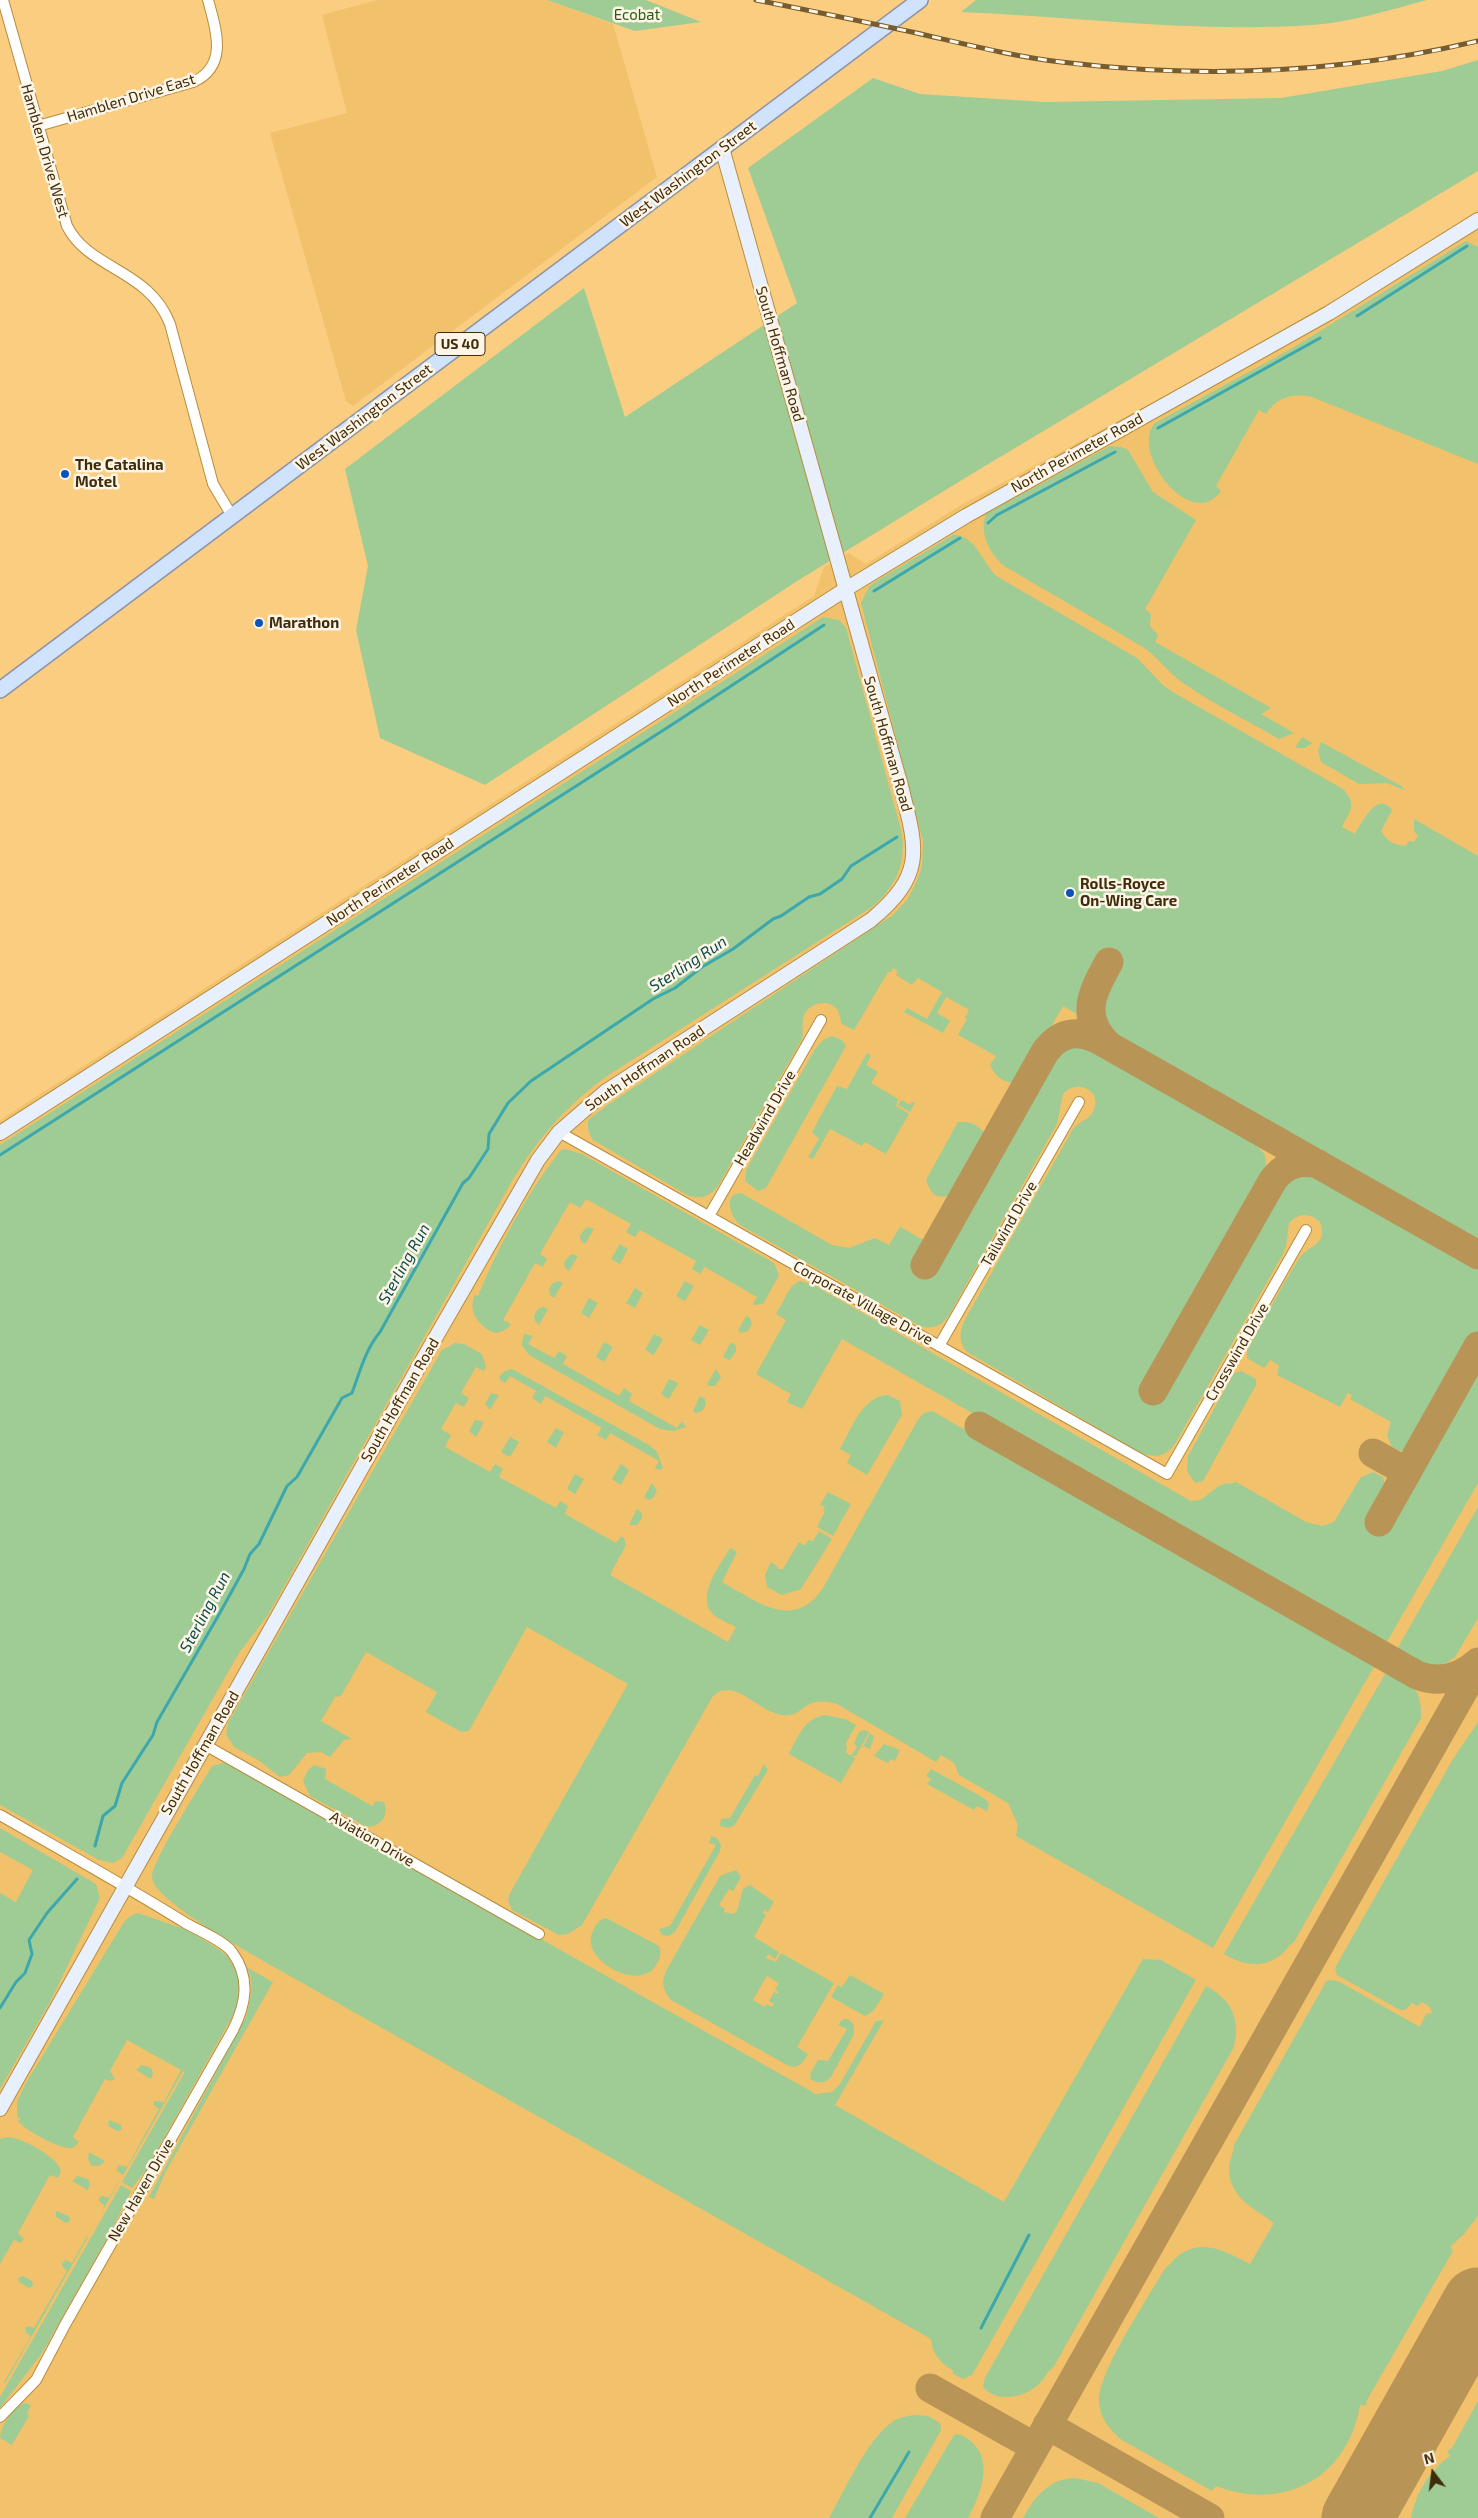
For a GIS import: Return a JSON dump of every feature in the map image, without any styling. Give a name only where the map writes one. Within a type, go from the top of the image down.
[{"type":"main road","name":"West Washington Street","points":[[0,690],[920,0]]},
{"type":"street","name":"Hamblen Drive West","points":[[3,0],[64,218],[71,233],[85,248],[148,290],[166,315],[196,415],[213,484],[232,516]]},
{"type":"street","name":"Hamblen Drive East","points":[[38,126],[193,82],[202,77],[214,62],[218,48],[218,38],[208,0]]},
{"type":"street","name":"South Hoffman Road","points":[[0,2109],[64,1998],[125,1885],[528,1176],[559,1132],[605,1092],[871,920],[901,892],[912,868],[914,839],[722,148]]},
{"type":"street","name":"North Perimeter Road","points":[[0,1133],[846,589],[975,511],[1329,313],[1478,220]]},
{"type":"street","name":"Headwind Drive","points":[[709,1216],[822,1020]]},
{"type":"street","name":"Tailwind Drive","points":[[939,1346],[1078,1102]]},
{"type":"street","name":"Corporate Village Drive","points":[[559,1132],[1167,1474]]},
{"type":"street","name":"Crosswind Drive","points":[[1167,1474],[1306,1230]]},
{"type":"street","name":"Aviation Drive","points":[[205,1745],[539,1934]]},
{"type":"street","points":[[0,1815],[125,1885]]},
{"type":"street","name":"New Haven Drive","points":[[0,2418],[36,2380],[66,2322],[238,2020],[246,1992],[241,1970],[231,1950],[125,1885]]},
{"type":"shaded area","points":[[377,0],[547,0],[613,24],[657,177],[353,406],[346,401],[270,133],[347,113],[322,15]]},
{"type":"shaded area","points":[[1478,210],[1478,2518],[0,2518],[0,1120],[814,596],[824,567],[849,553],[866,564],[961,505],[1226,363],[1344,294]]},
{"type":"green space","name":"Ecobat","points":[[547,0],[646,0],[701,22],[635,31]]},
{"type":"green space","points":[[976,0],[1427,0],[1370,15],[1313,25],[1225,27],[961,12]]},
{"type":"green space","points":[[1478,60],[1478,171],[970,475],[802,578],[485,785],[380,738],[356,630],[368,566],[345,469],[584,288],[625,417],[797,303],[748,168],[873,78],[920,94],[1045,102],[1281,98],[1442,71]]},
{"type":"green space","points":[[1466,241],[1478,247],[1478,464],[1312,397],[1292,396],[1280,400],[1266,414],[1259,410],[1216,486],[1221,491],[1208,502],[1194,502],[1180,496],[1167,483],[1157,468],[1150,451],[1149,435],[1155,423],[1291,349]]},
{"type":"green space","points":[[1110,446],[1128,450],[1153,492],[1196,520],[1145,609],[1151,614],[1150,626],[1158,635],[1155,642],[1271,708],[1261,714],[1294,733],[1279,739],[1208,699],[1180,681],[1143,647],[1004,566],[990,549],[984,528],[986,514]]},
{"type":"green space","points":[[953,535],[961,536],[968,540],[998,577],[1137,658],[1164,686],[1176,694],[1343,789],[1348,795],[1351,808],[1342,827],[1355,834],[1365,817],[1375,806],[1386,805],[1392,810],[1381,831],[1391,842],[1405,846],[1409,841],[1414,842],[1418,836],[1414,831],[1414,819],[1478,856],[1478,1242],[1063,1006],[1019,1083],[1005,1081],[998,1077],[990,1065],[996,1056],[958,1035],[967,1019],[965,1018],[969,1010],[946,997],[937,1013],[950,1021],[943,1033],[904,1012],[907,1008],[927,1019],[942,992],[918,978],[912,985],[896,975],[898,971],[893,968],[891,972],[888,972],[854,1030],[842,1024],[839,1012],[829,1004],[819,1003],[806,1011],[803,1018],[802,1039],[718,1186],[708,1195],[696,1197],[687,1195],[593,1140],[588,1130],[588,1120],[606,1106],[893,915],[907,900],[922,867],[923,841],[861,603],[869,587],[875,582]]},
{"type":"green space","points":[[823,617],[839,620],[846,628],[901,830],[903,853],[901,863],[894,882],[888,891],[872,907],[607,1076],[592,1087],[554,1123],[512,1181],[268,1615],[239,1653],[122,1858],[113,1863],[99,1860],[0,1805],[0,1145]]},
{"type":"green space","points":[[1302,737],[1312,743],[1305,748],[1295,748]]},
{"type":"green space","points":[[1321,742],[1403,787],[1404,790],[1387,783],[1359,784],[1321,762],[1318,751]]},
{"type":"green space","points":[[832,1036],[842,1040],[846,1046],[766,1188],[758,1191],[745,1181],[746,1170],[815,1049],[823,1040]]},
{"type":"green space","points":[[1073,1046],[1087,1049],[1255,1143],[1265,1155],[1266,1166],[1253,1198],[1143,1394],[1158,1402],[1268,1206],[1285,1183],[1294,1177],[1314,1177],[1478,1270],[1478,1331],[1410,1447],[1401,1451],[1392,1447],[1387,1435],[1391,1422],[1350,1399],[1352,1395],[1348,1393],[1340,1407],[1277,1375],[1279,1365],[1270,1360],[1264,1368],[1247,1358],[1247,1351],[1292,1270],[1303,1254],[1316,1244],[1322,1236],[1320,1222],[1308,1215],[1296,1217],[1289,1223],[1283,1254],[1176,1442],[1165,1454],[1150,1456],[1139,1452],[967,1352],[962,1343],[961,1334],[967,1316],[1073,1129],[1090,1116],[1094,1110],[1094,1097],[1086,1088],[1074,1087],[1063,1094],[1057,1124],[949,1315],[939,1325],[927,1328],[918,1325],[740,1225],[731,1212],[730,1201],[732,1197],[735,1194],[741,1193],[832,1245],[849,1248],[875,1238],[889,1245],[900,1227],[929,1243],[916,1263],[931,1272],[1041,1077],[1059,1053]]},
{"type":"green space","points":[[867,1053],[871,1056],[866,1065],[878,1072],[871,1083],[898,1099],[896,1106],[909,1114],[886,1154],[865,1142],[862,1146],[830,1129],[813,1159],[808,1157],[819,1139],[812,1132],[837,1086],[847,1089]]},
{"type":"green space","points":[[901,1100],[910,1105],[912,1102],[915,1103],[910,1112],[898,1105]]},
{"type":"green space","points":[[958,1122],[968,1122],[976,1125],[983,1131],[988,1140],[956,1197],[937,1196],[931,1191],[926,1180]]},
{"type":"green space","points":[[565,1149],[582,1154],[774,1263],[779,1275],[763,1304],[753,1304],[757,1297],[705,1267],[700,1274],[692,1269],[696,1261],[640,1230],[635,1237],[626,1232],[631,1224],[586,1199],[580,1208],[570,1202],[540,1254],[547,1259],[543,1267],[535,1263],[503,1320],[511,1324],[504,1330],[495,1333],[484,1327],[476,1318],[472,1307],[475,1295],[478,1296],[495,1258],[525,1202],[561,1150]]},
{"type":"green space","points":[[587,1227],[594,1229],[585,1244],[581,1241],[580,1235]]},
{"type":"green space","points":[[620,1244],[628,1249],[620,1264],[611,1259]]},
{"type":"green space","points":[[571,1254],[578,1256],[569,1271],[565,1268],[564,1262]]},
{"type":"green space","points":[[558,1281],[563,1283],[554,1298],[550,1295],[549,1289],[553,1283]]},
{"type":"green space","points":[[685,1281],[694,1286],[685,1301],[676,1296]]},
{"type":"green space","points":[[799,1281],[812,1284],[1189,1500],[1199,1500],[1219,1486],[1236,1482],[1306,1522],[1322,1526],[1334,1522],[1361,1477],[1373,1472],[1383,1477],[1387,1492],[1370,1522],[1385,1530],[1478,1365],[1478,1483],[1384,1647],[842,1339],[802,1409],[787,1402],[791,1394],[756,1374],[786,1320],[776,1314],[791,1287]]},
{"type":"green space","points":[[635,1288],[643,1293],[635,1308],[626,1303]]},
{"type":"green space","points":[[589,1298],[598,1303],[589,1318],[581,1313]]},
{"type":"green space","points":[[543,1307],[548,1309],[539,1325],[535,1321],[534,1316],[538,1309]]},
{"type":"green space","points":[[746,1316],[750,1318],[752,1324],[748,1331],[741,1333],[738,1331]]},
{"type":"green space","points":[[700,1325],[709,1330],[700,1345],[691,1340]]},
{"type":"green space","points":[[524,1334],[533,1336],[528,1344],[554,1358],[559,1351],[567,1356],[563,1364],[619,1396],[624,1388],[632,1394],[629,1401],[677,1428],[682,1421],[686,1427],[673,1431],[660,1429],[529,1355],[522,1345]]},
{"type":"green space","points":[[654,1334],[663,1339],[654,1355],[645,1350]]},
{"type":"green space","points":[[604,1342],[613,1347],[604,1362],[596,1357]]},
{"type":"green space","points":[[731,1342],[736,1346],[736,1351],[730,1360],[723,1357]]},
{"type":"green space","points":[[455,1343],[464,1344],[482,1354],[486,1367],[484,1371],[476,1367],[461,1393],[469,1398],[464,1407],[456,1403],[441,1429],[451,1435],[445,1447],[490,1472],[495,1464],[503,1469],[499,1477],[556,1508],[560,1501],[568,1506],[565,1514],[616,1543],[622,1536],[626,1545],[610,1575],[728,1642],[736,1627],[712,1613],[708,1606],[707,1598],[708,1589],[716,1571],[730,1548],[737,1552],[722,1582],[761,1604],[774,1609],[800,1608],[812,1601],[823,1588],[919,1418],[924,1413],[932,1411],[1375,1662],[1375,1665],[1213,1948],[1016,1836],[1018,1825],[1008,1803],[959,1775],[954,1763],[941,1755],[936,1762],[837,1704],[817,1702],[796,1713],[783,1715],[769,1711],[744,1695],[730,1690],[720,1691],[713,1696],[582,1925],[568,1934],[559,1935],[512,1910],[508,1900],[509,1895],[628,1684],[527,1627],[469,1731],[461,1732],[426,1712],[437,1692],[366,1652],[341,1696],[335,1697],[321,1721],[352,1739],[344,1740],[330,1757],[321,1752],[307,1753],[289,1775],[280,1777],[258,1760],[234,1747],[226,1734],[228,1723],[442,1350]]},
{"type":"green space","points":[[512,1369],[649,1445],[657,1452],[663,1468],[660,1470],[655,1468],[659,1461],[610,1433],[606,1440],[597,1435],[602,1428],[545,1396],[541,1404],[532,1398],[536,1391],[510,1376],[505,1383],[501,1381],[499,1377],[505,1371]]},
{"type":"green space","points":[[716,1369],[721,1377],[715,1386],[709,1386],[707,1384]]},
{"type":"green space","points":[[1241,1371],[1256,1379],[1256,1385],[1203,1481],[1195,1483],[1187,1471],[1188,1456],[1234,1373]]},
{"type":"green space","points":[[669,1379],[678,1383],[669,1399],[661,1394]]},
{"type":"green space","points":[[491,1393],[499,1395],[490,1410],[485,1404]]},
{"type":"green space","points":[[888,1395],[900,1401],[902,1415],[867,1475],[847,1463],[851,1455],[840,1449],[858,1415],[864,1408],[871,1401]]},
{"type":"green space","points":[[700,1396],[705,1399],[706,1405],[702,1411],[695,1413],[693,1411]]},
{"type":"green space","points":[[475,1420],[484,1422],[476,1437],[469,1431]]},
{"type":"green space","points":[[556,1428],[564,1432],[556,1448],[547,1442]]},
{"type":"green space","points":[[510,1437],[519,1442],[510,1457],[501,1452]]},
{"type":"green space","points":[[621,1464],[629,1470],[621,1485],[612,1479]]},
{"type":"green space","points":[[575,1474],[584,1479],[575,1494],[567,1489]]},
{"type":"green space","points":[[652,1483],[657,1491],[653,1498],[648,1500],[644,1497]]},
{"type":"green space","points":[[828,1492],[851,1504],[833,1536],[817,1527],[825,1511],[823,1510],[825,1507],[820,1505]]},
{"type":"green space","points":[[1478,1507],[1478,1618],[1455,1657],[1442,1666],[1432,1668],[1421,1667],[1396,1654],[1396,1651]]},
{"type":"green space","points":[[637,1509],[642,1513],[642,1518],[637,1525],[629,1525]]},
{"type":"green space","points":[[819,1531],[832,1539],[801,1589],[782,1595],[767,1587],[765,1575],[771,1562],[778,1569],[783,1569],[799,1542],[805,1546],[808,1540],[813,1541]]},
{"type":"green space","points":[[1388,1669],[1403,1678],[1414,1688],[1420,1700],[1421,1718],[1294,1942],[1276,1958],[1261,1964],[1246,1963],[1231,1958],[1224,1954]]},
{"type":"green space","points":[[825,1715],[845,1719],[856,1725],[846,1743],[847,1750],[845,1752],[855,1758],[841,1783],[789,1754],[802,1729],[812,1720]]},
{"type":"green space","points":[[1478,1722],[1478,2216],[1464,2234],[1450,2247],[1453,2251],[1367,2400],[1366,2406],[1360,2405],[1353,2431],[1342,2452],[1327,2470],[1309,2483],[1288,2491],[1266,2495],[1241,2493],[1216,2486],[1212,2491],[1122,2440],[1110,2428],[1101,2414],[1099,2402],[1106,2374],[1114,2355],[1164,2270],[1176,2258],[1187,2250],[1205,2247],[1223,2251],[1250,2264],[1274,2223],[1251,2207],[1238,2194],[1230,2177],[1229,2167],[1234,2145],[1327,1980],[1338,1981],[1420,2027],[1426,2014],[1432,2013],[1430,2007],[1422,2002],[1417,2006],[1412,2003],[1405,2010],[1400,2010],[1337,1975],[1335,1968],[1453,1759]]},
{"type":"green space","points":[[864,1730],[869,1732],[856,1756],[851,1756],[857,1747],[854,1743],[859,1732]]},
{"type":"green space","points":[[870,1733],[874,1737],[870,1749],[864,1746],[862,1749]]},
{"type":"green space","points":[[884,1744],[900,1750],[895,1761],[891,1759],[888,1763],[874,1756]]},
{"type":"green space","points":[[224,1763],[248,1774],[816,2094],[832,2092],[840,2084],[876,2021],[884,2020],[835,2105],[1004,2202],[1143,1959],[1161,1960],[1196,1980],[972,2375],[963,2379],[952,2373],[954,2371],[938,2358],[933,2349],[931,2339],[253,1955],[209,1929],[169,1900],[157,1887],[152,1877],[154,1868],[168,1840],[212,1766]]},
{"type":"green space","points":[[764,1764],[768,1770],[734,1826],[728,1828],[720,1826],[721,1819],[730,1818],[755,1775],[758,1776]]},
{"type":"green space","points":[[314,1765],[326,1769],[325,1779],[372,1806],[376,1801],[384,1802],[386,1812],[382,1820],[375,1825],[365,1826],[310,1796],[303,1781],[308,1770]]},
{"type":"green space","points":[[931,1769],[984,1798],[989,1804],[987,1811],[977,1806],[974,1810],[927,1784],[931,1779],[926,1776]]},
{"type":"green space","points":[[0,1828],[96,1884],[100,1898],[50,2002],[0,2089],[0,1893],[16,1902],[33,1870],[0,1852]]},
{"type":"green space","points":[[711,1836],[717,1838],[721,1845],[720,1851],[675,1932],[668,1936],[662,1935],[659,1929],[670,1926],[716,1845],[709,1843]]},
{"type":"green space","points":[[736,1870],[741,1877],[733,1891],[729,1889],[719,1905],[725,1909],[724,1912],[733,1914],[737,1911],[743,1889],[750,1885],[774,1902],[768,1912],[764,1910],[763,1913],[766,1915],[754,1937],[779,1952],[775,1959],[768,1954],[766,1958],[776,1962],[781,1953],[834,1983],[797,2047],[808,2054],[802,2063],[797,2066],[787,2065],[671,2000],[666,1993],[663,1983],[666,1971],[720,1876]],"holes":[[[767,1976],[779,1983],[775,1990],[779,1992],[777,1994],[774,1992],[769,2001],[774,2004],[772,2007],[767,2004],[765,2007],[753,2000]]]},
{"type":"green space","points":[[138,1913],[187,1930],[227,1956],[237,1972],[239,1986],[238,2004],[146,2170],[132,2188],[122,2182],[185,2072],[183,2071],[103,2210],[104,2205],[99,2201],[99,2197],[109,2198],[123,2175],[117,2171],[117,2167],[120,2165],[127,2167],[159,2109],[154,2105],[154,2101],[164,2102],[181,2070],[127,2040],[110,2071],[115,2079],[110,2081],[105,2079],[73,2137],[79,2142],[73,2148],[52,2143],[22,2125],[18,2121],[21,2119],[17,2117],[17,2102],[26,2083],[124,1922],[130,1916]]},
{"type":"green space","points":[[606,1918],[659,1946],[659,1958],[656,1965],[648,1973],[638,1976],[613,1969],[602,1962],[594,1952],[591,1942],[593,1931],[601,1920]]},
{"type":"green space","points":[[246,1967],[273,1982],[165,2173],[154,2199],[149,2197],[245,2019],[251,1985],[251,1978]]},
{"type":"green space","points":[[850,1975],[884,1994],[874,2010],[865,2016],[831,1997],[838,1985],[842,1987]]},
{"type":"green space","points":[[1206,1986],[1224,1999],[1232,2010],[1236,2024],[1234,2047],[1053,2368],[1038,2385],[1018,2396],[1002,2397],[989,2392],[983,2387],[985,2378]]},
{"type":"green space","points":[[843,2019],[848,2019],[854,2025],[854,2034],[831,2077],[824,2082],[813,2081],[810,2079],[811,2072],[818,2060],[828,2061],[847,2029],[838,2025]]},
{"type":"green space","points":[[142,2065],[151,2068],[153,2073],[151,2079],[136,2070]]},
{"type":"green space","points":[[109,2120],[121,2125],[122,2130],[118,2131],[108,2126]]},
{"type":"green space","points":[[7,2137],[21,2140],[46,2154],[61,2171],[58,2178],[50,2175],[18,2233],[24,2239],[20,2243],[14,2240],[0,2264],[0,2139]]},
{"type":"green space","points":[[89,2152],[105,2161],[98,2166],[91,2165],[88,2159]]},
{"type":"green space","points":[[78,2176],[88,2179],[90,2184],[88,2190],[72,2181]]},
{"type":"green space","points":[[121,2185],[131,2191],[114,2226],[42,2353],[0,2408],[0,2397]]},
{"type":"green space","points":[[56,2211],[69,2216],[70,2221],[66,2223],[56,2217]]},
{"type":"green space","points":[[88,2237],[5,2383],[31,2336],[26,2333],[25,2328],[29,2326],[34,2328],[67,2271],[62,2266],[62,2263],[66,2260],[72,2263]]},
{"type":"green space","points":[[23,2276],[32,2281],[33,2286],[29,2288],[19,2282],[18,2278]]},
{"type":"green space","points":[[1478,2401],[1478,2518],[1411,2518],[1416,2499],[1424,2483],[1436,2468],[1450,2456],[1447,2451],[1452,2448]]},
{"type":"green space","points":[[25,2403],[31,2405],[27,2414],[29,2416],[12,2445],[0,2438],[1,2433],[12,2412]]},
{"type":"green space","points":[[916,2415],[928,2416],[940,2423],[941,2430],[892,2518],[829,2518],[873,2441],[897,2419]]},
{"type":"green space","points":[[954,2435],[963,2436],[977,2447],[983,2467],[981,2489],[968,2518],[905,2518]]},
{"type":"green space","points":[[1075,2478],[1098,2483],[1159,2518],[1023,2518],[1043,2490],[1057,2482]]},
{"type":"waterway","points":[[1357,316],[1467,246]]},
{"type":"waterway","points":[[1158,428],[1320,338]]},
{"type":"waterway","points":[[988,523],[997,515],[1115,452]]},
{"type":"waterway","points":[[874,591],[960,538]]},
{"type":"waterway","points":[[0,1155],[673,724],[824,625]]},
{"type":"waterway","name":"Sterling Run","points":[[95,1846],[103,1816],[115,1806],[122,1783],[153,1735],[157,1722],[221,1611],[250,1554],[259,1544],[287,1486],[297,1477],[342,1398],[352,1393],[370,1346],[380,1332],[463,1183],[469,1178],[488,1149],[489,1134],[508,1103],[531,1081],[653,999],[675,988],[702,967],[733,949],[773,919],[781,916],[809,897],[820,894],[842,879],[851,866],[897,837]]},
{"type":"waterway","name":"Sterling Run","points":[[0,2008],[16,1982],[25,1973],[32,1954],[29,1940],[47,1913],[77,1879]]},
{"type":"waterway","points":[[981,2328],[1029,2235]]},
{"type":"waterway","points":[[870,2518],[909,2452]]},
{"type":"taxiway","points":[[1108,1045],[1094,1024],[1091,1004],[1109,962]]},
{"type":"taxiway","points":[[925,1265],[1045,1052],[1062,1037],[1075,1034],[1082,1034],[1097,1039],[1478,1255]]},
{"type":"taxiway","points":[[1153,1391],[1273,1180],[1282,1170],[1293,1164],[1318,1164]]},
{"type":"taxiway","points":[[1379,1522],[1478,1346]]},
{"type":"taxiway","points":[[979,1426],[1417,1675],[1434,1679],[1449,1678],[1457,1676],[1478,1662]]},
{"type":"taxiway","points":[[1373,1453],[1407,1472]]},
{"type":"taxiway","points":[[995,2518],[1478,1665]]},
{"type":"taxiway","points":[[930,2388],[1035,2447]]},
{"type":"taxiway","points":[[1047,2425],[1210,2518]]},
{"type":"runway","points":[[1357,2518],[1478,2303]]},
{"type":"railway","points":[[756,0],[1023,56],[1061,62],[1166,71],[1218,72],[1322,67],[1374,61],[1478,41]]},
{"type":"place","name":"The Catalina Motel","points":[[65,474]]},
{"type":"place","name":"Marathon","points":[[259,623]]},
{"type":"place","name":"Rolls-Royce On-Wing Care","points":[[1070,893]]}]
